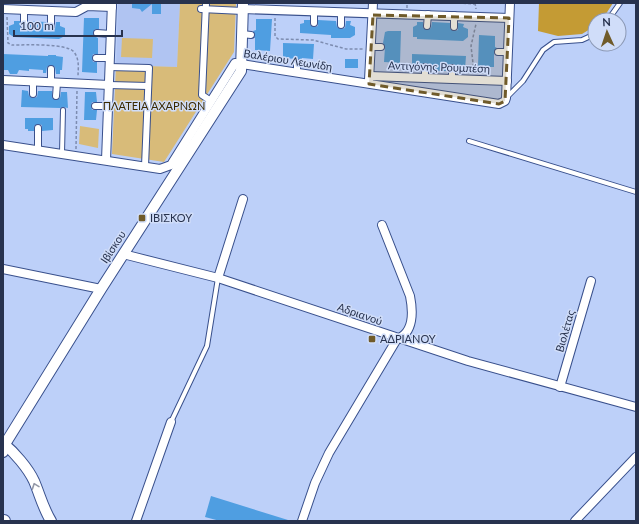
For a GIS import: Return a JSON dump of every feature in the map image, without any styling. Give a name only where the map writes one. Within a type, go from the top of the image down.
[{"type":"street","points":[[300,3],[300,12]]},
{"type":"street","points":[[369,80],[373,3]]},
{"type":"street","points":[[505,99],[510,3]]},
{"type":"street","points":[[3,9],[24,10],[53,8],[76,12],[87,6],[112,5],[106,160]]},
{"type":"street","points":[[211,101],[202,95],[204,7],[274,8],[300,12],[428,14],[509,18]]},
{"type":"street","points":[[51,26],[53,8]]},
{"type":"street","points":[[241,64],[247,35],[243,8]]},
{"type":"street","points":[[24,10],[24,25]]},
{"type":"street","points":[[314,12],[314,23]]},
{"type":"street","points":[[341,13],[341,25]]},
{"type":"street","points":[[427,26],[428,14]]},
{"type":"street","points":[[454,16],[454,27]]},
{"type":"street","points":[[97,33],[111,34]]},
{"type":"street","points":[[371,48],[381,47]]},
{"type":"street","points":[[498,52],[508,52]]},
{"type":"street","points":[[96,58],[110,58]]},
{"type":"street","points":[[297,63],[297,73]]},
{"type":"street","name":"Βαλέριου Λεωνίδη","points":[[3,145],[38,149],[163,169],[171,165],[233,64],[297,73],[369,80],[499,104],[505,99]]},
{"type":"street","name":"Ιβίσκου","points":[[4,446],[123,254],[241,70],[241,64]]},
{"type":"street","points":[[109,67],[149,68],[145,166]]},
{"type":"street","points":[[425,67],[425,78]]},
{"type":"street","points":[[452,68],[452,79]]},
{"type":"street","points":[[51,70],[56,96]]},
{"type":"street","points":[[3,80],[13,77],[33,82],[148,86]]},
{"type":"street","name":"Αντιγόνης Ρουμπέση","points":[[369,80],[425,78],[507,81]]},
{"type":"street","points":[[33,82],[33,94]]},
{"type":"street","points":[[94,106],[109,106]]},
{"type":"street","points":[[38,128],[38,149]]},
{"type":"street","points":[[218,278],[243,199]]},
{"type":"street","points":[[302,521],[315,483],[329,454],[397,339],[403,337],[409,327],[412,304],[406,284],[382,225]]},
{"type":"street","name":"Αδριανού","points":[[123,254],[218,278],[468,362],[636,406]]},
{"type":"street","points":[[3,269],[101,289]]},
{"type":"street","name":"Βιολέτας","points":[[560,387],[591,282]]},
{"type":"street","points":[[136,521],[171,422]]},
{"type":"street","points":[[4,446],[34,482],[45,511],[51,521]]},
{"type":"street","points":[[575,521],[636,458]]},
{"type":"lane","points":[[614,12],[620,3]]},
{"type":"lane","points":[[505,99],[523,81],[543,50],[554,42],[582,40],[587,38]]},
{"type":"lane","points":[[62,153],[63,110]]},
{"type":"lane","points":[[469,141],[636,192]]},
{"type":"lane","points":[[171,422],[207,346],[218,278]]},
{"type":"path","points":[[458,3],[475,4],[476,16],[471,46],[474,80]]},
{"type":"path","points":[[274,8],[275,36],[278,39],[313,40],[351,50],[371,48]]},
{"type":"highlighted area","points":[[373,15],[509,18],[505,101],[499,104],[369,84]]},
{"type":"shaded area","points":[[118,3],[180,3],[177,67],[116,65]]},
{"type":"shaded area","points":[[539,3],[613,3],[607,12],[587,12],[587,31],[582,34],[558,36],[538,31]]},
{"type":"green space","name":"ΠΛΑΤΕΙΑ ΑΧΑΡΝΩΝ","points":[[180,3],[236,3],[234,52],[164,162],[112,154],[116,65],[177,67]]},
{"type":"green space","points":[[122,38],[153,39],[152,58],[121,57]]},
{"type":"green space","points":[[80,126],[99,129],[98,148],[79,144]]},
{"type":"building","points":[[132,3],[161,3],[161,14],[152,14],[152,4],[142,12],[140,9],[132,8]]},
{"type":"building","points":[[84,18],[99,18],[99,29],[95,29],[93,33],[94,36],[98,38],[98,54],[93,54],[92,58],[93,62],[97,62],[97,73],[82,72]]},
{"type":"building","points":[[256,19],[272,19],[270,51],[255,50],[255,35],[253,31],[256,30]]},
{"type":"building","points":[[304,20],[310,20],[310,25],[314,27],[318,26],[318,20],[336,21],[337,27],[341,29],[345,28],[346,21],[351,21],[350,25],[355,27],[355,35],[350,38],[331,38],[331,35],[300,33],[300,24],[304,23]]},
{"type":"building","points":[[14,21],[20,21],[20,27],[24,29],[28,28],[28,21],[46,22],[47,28],[51,30],[55,29],[56,22],[60,22],[60,26],[65,28],[65,36],[59,39],[14,37],[9,34],[9,26],[14,24]]},
{"type":"building","points":[[417,22],[423,22],[423,28],[427,30],[431,28],[432,22],[450,23],[450,29],[454,31],[458,30],[458,23],[464,24],[463,27],[468,29],[468,37],[463,41],[417,39],[417,37],[413,37],[413,27],[417,25]]},
{"type":"building","points":[[401,31],[400,63],[384,62],[385,47],[383,43],[385,32]]},
{"type":"building","points":[[479,35],[495,36],[495,47],[497,48],[494,52],[494,67],[478,67]]},
{"type":"building","points":[[283,43],[314,44],[313,59],[302,58],[301,62],[297,59],[283,58]]},
{"type":"building","points":[[3,54],[56,55],[63,57],[62,70],[60,70],[60,74],[56,74],[55,67],[51,65],[47,67],[46,73],[43,73],[43,70],[29,69],[29,71],[19,70],[17,74],[10,74],[8,70],[3,70]]},
{"type":"building","points":[[412,54],[466,56],[465,69],[462,68],[461,72],[456,72],[456,66],[452,64],[448,66],[448,71],[430,71],[429,65],[425,63],[421,65],[420,71],[415,70],[415,66],[412,66]]},
{"type":"building","points":[[345,59],[358,59],[358,68],[345,68]]},
{"type":"building","points":[[22,90],[28,91],[29,96],[33,98],[37,97],[38,91],[52,91],[52,98],[56,100],[60,98],[61,92],[67,92],[68,108],[21,107]]},
{"type":"building","points":[[85,92],[96,92],[97,102],[92,102],[91,106],[92,110],[97,110],[96,120],[84,120]]},
{"type":"building","points":[[25,118],[53,118],[53,130],[42,131],[42,125],[38,124],[34,126],[34,131],[28,131],[28,129],[25,129]]},
{"type":"building","points":[[211,496],[288,521],[220,521],[205,517]]},
{"type":"place","name":"ΙΒΙΣΚΟΥ","points":[[142,218]]},
{"type":"place","name":"ΑΔΡΙΑΝΟΥ","points":[[372,339]]}]
